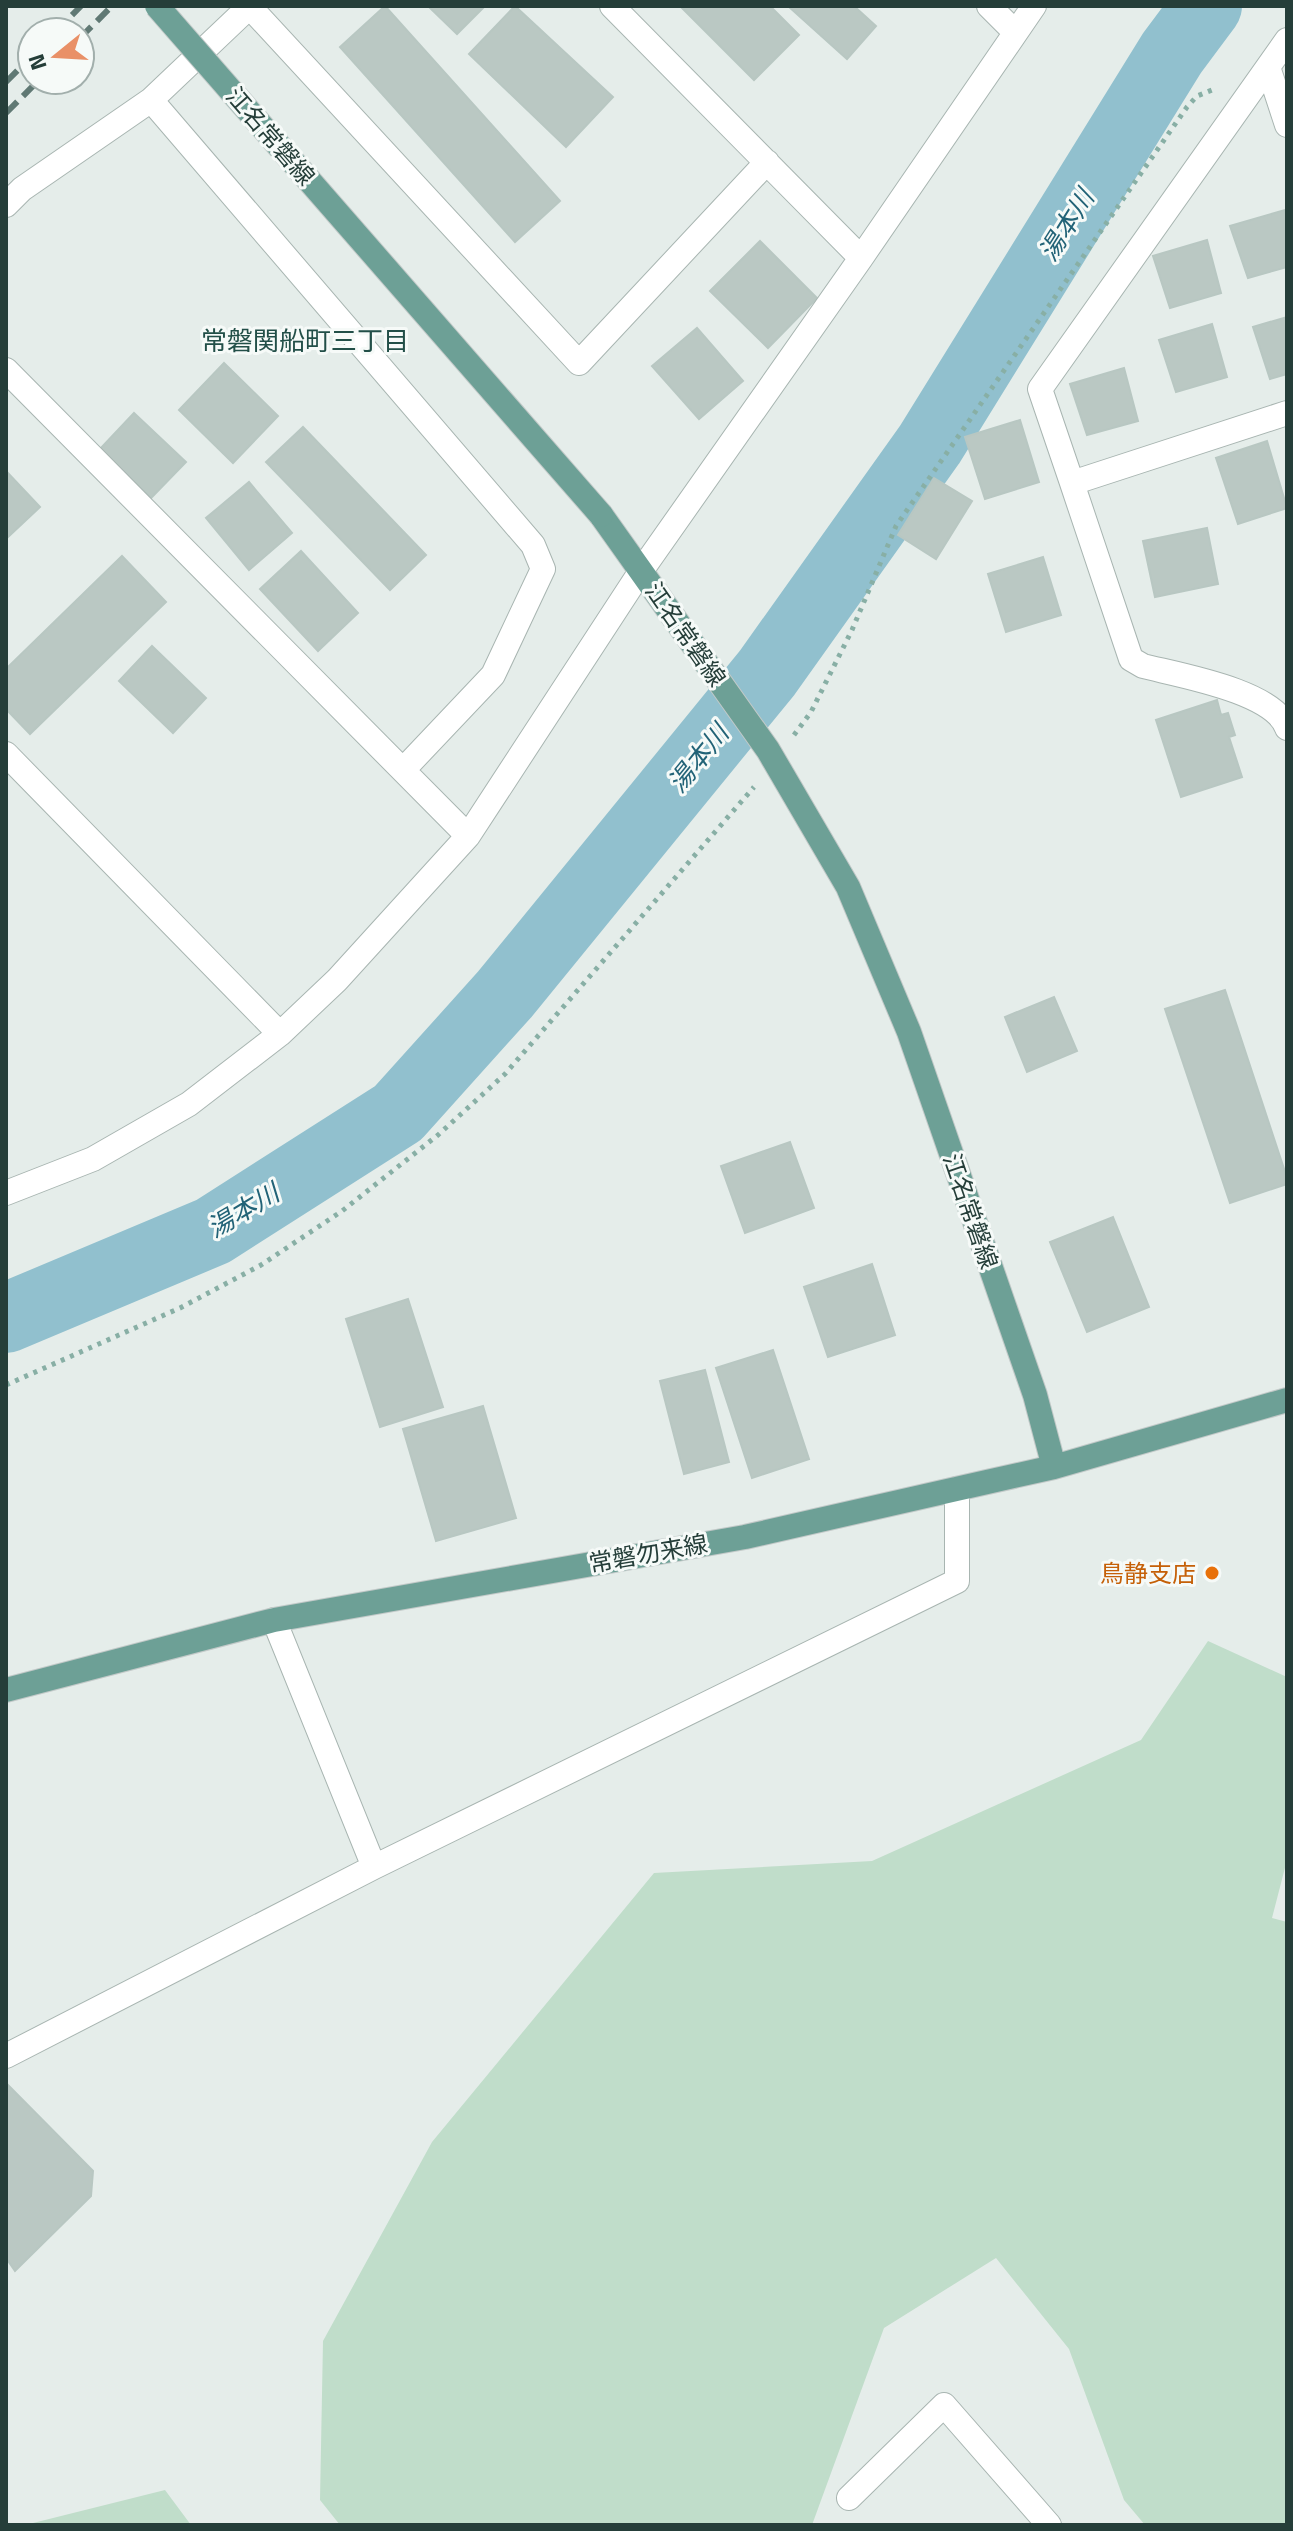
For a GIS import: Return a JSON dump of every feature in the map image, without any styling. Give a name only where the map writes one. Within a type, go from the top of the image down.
[{"type":"main road","name":"江名常磐線","points":[[157,6],[601,515],[772,756],[848,887],[909,1032],[1035,1395],[1054,1467]]},
{"type":"main road","name":"常磐勿来線","points":[[6,1690],[274,1620],[745,1537],[1054,1467],[1287,1400]]},
{"type":"street","points":[[6,205],[22,189],[151,100],[249,6],[579,363],[767,162]]},
{"type":"street","points":[[612,6],[861,258]]},
{"type":"street","points":[[989,6],[1015,32]]},
{"type":"street","points":[[6,1193],[93,1159],[189,1104],[280,1034],[337,980],[468,836],[641,571],[1034,6]]},
{"type":"street","points":[[1287,40],[1040,389],[1131,659],[1143,666],[1228,687],[1270,708],[1284,720],[1287,728]]},
{"type":"street","points":[[1268,67],[1287,125]]},
{"type":"street","points":[[151,100],[533,545],[543,569],[493,675],[403,770]]},
{"type":"street","points":[[6,370],[468,836]]},
{"type":"street","points":[[1072,483],[1287,413]]},
{"type":"street","points":[[6,754],[280,1034]]},
{"type":"street","points":[[6,2056],[374,1867],[957,1581],[957,1489]]},
{"type":"street","points":[[274,1620],[374,1867]]},
{"type":"street","points":[[849,2498],[944,2405],[1049,2525]]},
{"type":"path","points":[[6,1385],[180,1308],[261,1265],[342,1211],[438,1135],[505,1074],[818,699],[852,630],[896,526],[1187,107],[1197,96],[1268,67]]},
{"type":"green space","points":[[1208,1641],[1287,1677],[1287,1860],[1272,1918],[1287,1922],[1287,2525],[1145,2525],[1124,2500],[1069,2349],[996,2258],[884,2328],[812,2525],[340,2525],[320,2500],[323,2341],[432,2142],[654,1873],[872,1861],[1141,1740]]},
{"type":"green space","points":[[165,2490],[191,2525],[25,2525]]},
{"type":"building","points":[[385,6],[560,201],[515,242],[340,47]]},
{"type":"building","points":[[428,6],[485,6],[457,34]]},
{"type":"building","points":[[515,6],[613,97],[566,147],[469,54]]},
{"type":"building","points":[[680,6],[770,6],[799,35],[754,80]]},
{"type":"building","points":[[788,6],[854,6],[876,26],[847,59]]},
{"type":"building","points":[[1285,210],[1287,267],[1248,278],[1230,226]]},
{"type":"building","points":[[1207,240],[1221,293],[1170,308],[1153,256]]},
{"type":"building","points":[[760,241],[817,298],[768,348],[710,291]]},
{"type":"building","points":[[1287,317],[1287,374],[1270,379],[1253,327]]},
{"type":"building","points":[[1212,324],[1227,377],[1176,392],[1159,340]]},
{"type":"building","points":[[697,328],[743,381],[699,419],[652,366]]},
{"type":"building","points":[[224,363],[278,416],[233,463],[179,410]]},
{"type":"building","points":[[1124,368],[1138,421],[1087,435],[1070,384]]},
{"type":"building","points":[[134,413],[186,462],[151,498],[100,449]]},
{"type":"building","points":[[1020,420],[1039,482],[985,499],[965,437]]},
{"type":"building","points":[[303,427],[426,555],[390,590],[266,462]]},
{"type":"building","points":[[1267,441],[1287,508],[1238,524],[1216,458]]},
{"type":"building","points":[[6,471],[40,507],[6,539]]},
{"type":"building","points":[[934,478],[972,501],[936,559],[898,535]]},
{"type":"building","points":[[249,482],[292,533],[249,570],[206,518]]},
{"type":"building","points":[[1207,528],[1218,584],[1155,597],[1143,541]]},
{"type":"building","points":[[301,551],[358,613],[318,651],[260,589]]},
{"type":"building","points":[[122,556],[166,602],[30,734],[6,709],[6,669]]},
{"type":"building","points":[[1043,557],[1061,615],[1006,632],[988,574]]},
{"type":"building","points":[[152,646],[206,698],[173,733],[119,681]]},
{"type":"building","points":[[1217,700],[1221,715],[1228,713],[1235,735],[1229,737],[1242,777],[1181,797],[1156,720]]},
{"type":"building","points":[[1225,990],[1287,1178],[1287,1184],[1230,1203],[1165,1009]]},
{"type":"building","points":[[1054,997],[1077,1051],[1027,1072],[1005,1017]]},
{"type":"building","points":[[790,1142],[814,1208],[745,1233],[721,1166]]},
{"type":"building","points":[[1113,1217],[1149,1307],[1087,1332],[1050,1242]]},
{"type":"building","points":[[872,1264],[895,1335],[828,1357],[804,1287]]},
{"type":"building","points":[[408,1299],[443,1407],[380,1427],[346,1319]]},
{"type":"building","points":[[773,1350],[809,1459],[752,1478],[716,1368]]},
{"type":"building","points":[[705,1370],[729,1462],[684,1474],[660,1381]]},
{"type":"building","points":[[483,1406],[516,1518],[436,1541],[403,1429]]},
{"type":"building","points":[[7,2084],[93,2171],[91,2196],[15,2271],[6,2258]]},
{"type":"waterway","name":"湯本川","points":[[6,1318],[213,1231],[398,1113],[505,994],[767,673],[930,444],[1172,53],[1207,6]]},
{"type":"railway","points":[[71,16],[81,6]]},
{"type":"railway","points":[[96,22],[112,6]]},
{"type":"railway","points":[[6,82],[16,72]]},
{"type":"railway","points":[[6,113],[23,96]]},
{"type":"place","name":"鳥静支店","points":[[1212,1573]]},
{"type":"district","name":"常磐関船町三丁目","points":[[305,340]]}]
